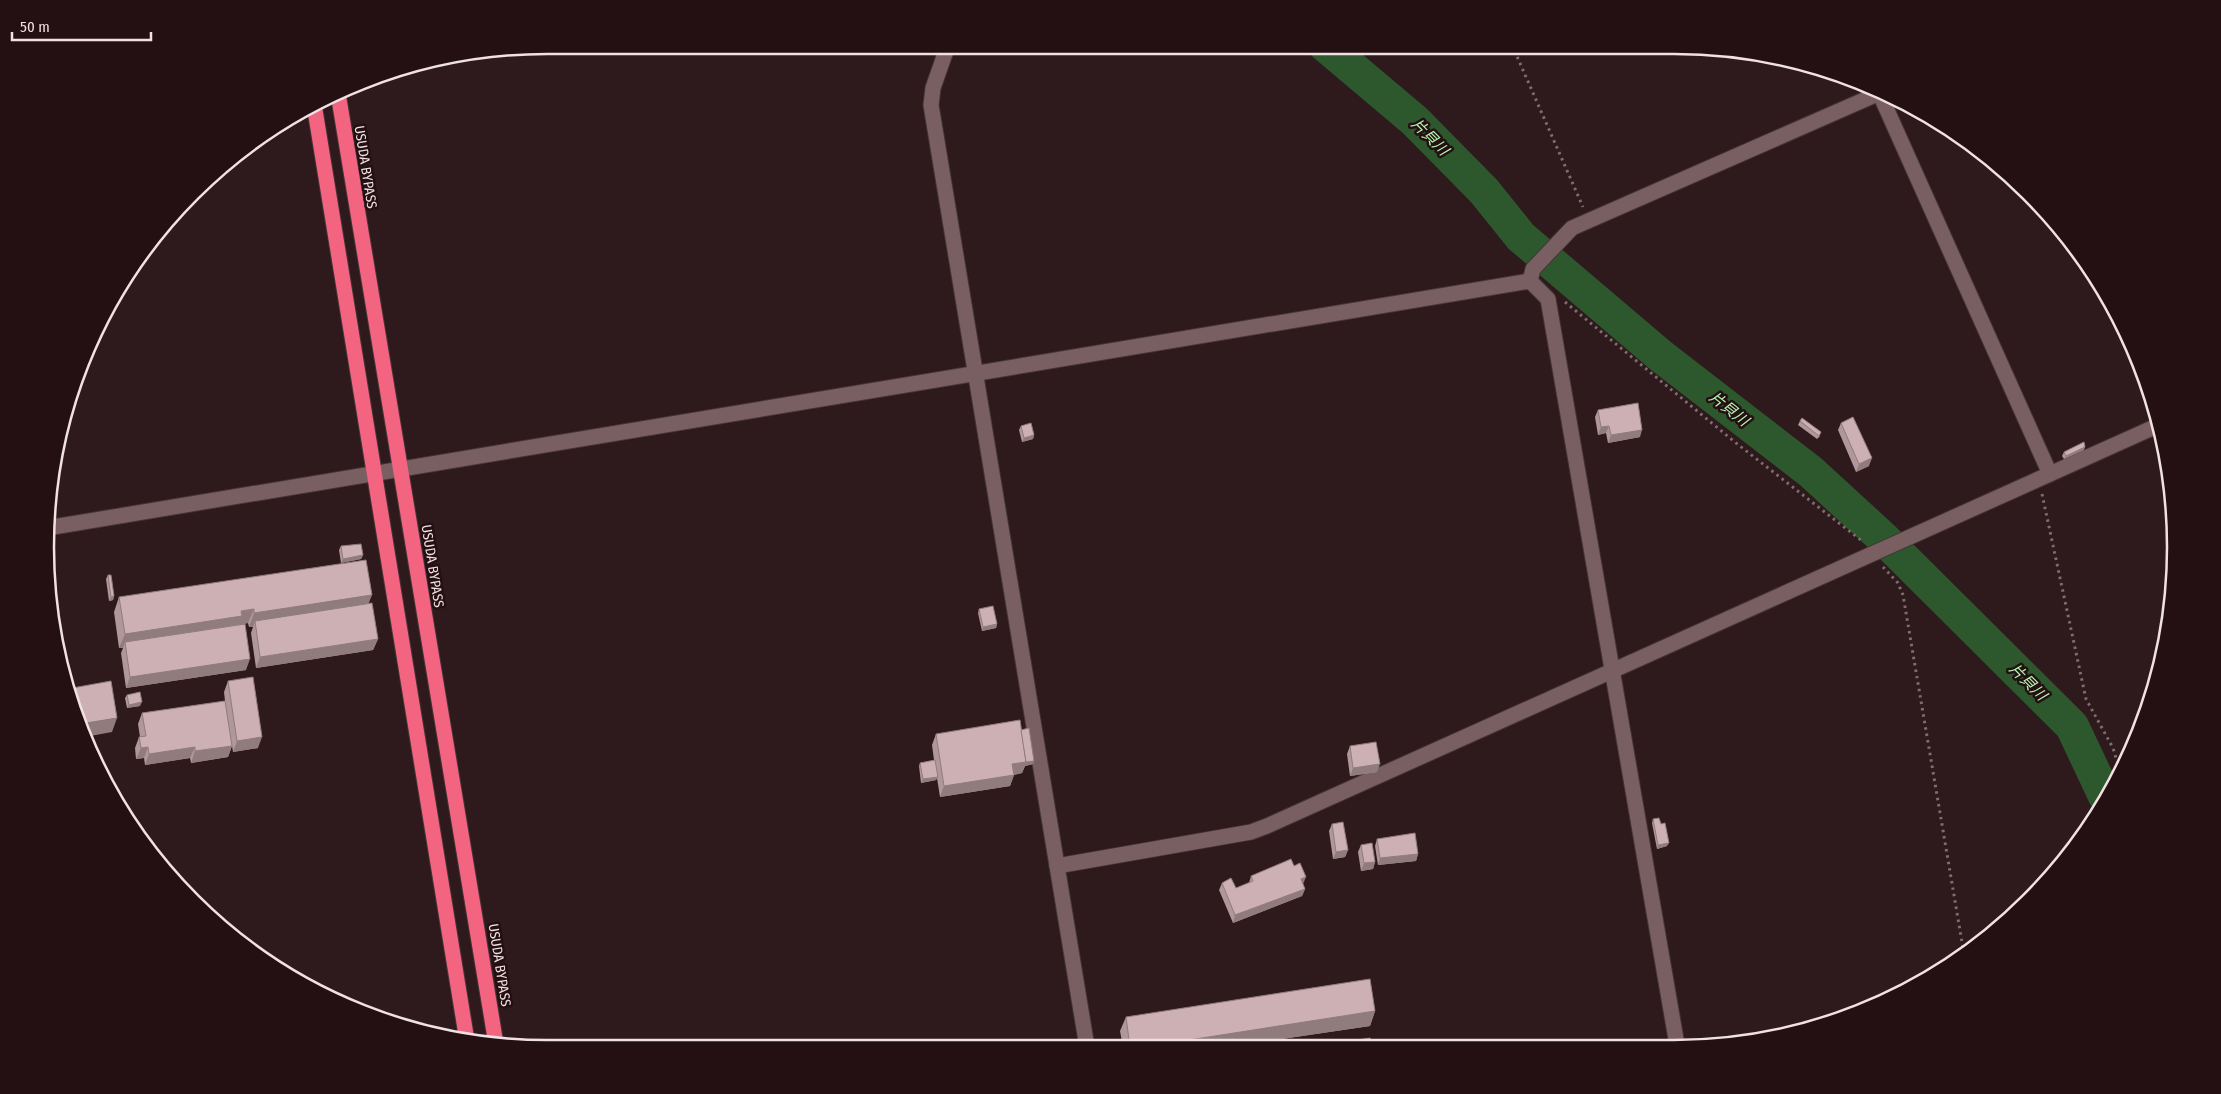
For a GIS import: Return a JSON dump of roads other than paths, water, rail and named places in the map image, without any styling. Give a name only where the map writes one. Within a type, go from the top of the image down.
[{"type":"highway","name":"USUDA BYPASS","points":[[339,100],[495,1037]]},
{"type":"highway","points":[[315,112],[466,1033]]},
{"type":"street","points":[[945,54],[933,88],[931,105],[1086,1040]]},
{"type":"street","points":[[55,527],[976,373],[1532,275],[1566,232],[1588,220],[1871,95]]},
{"type":"street","points":[[1884,101],[2044,476]]},
{"type":"street","points":[[1532,275],[1548,298],[1677,1040]]},
{"type":"street","points":[[1057,866],[1252,832],[2152,429]]},
{"type":"waterway","name":"片貝川","points":[[1336,54],[1415,121],[1484,191],[1521,237],[1661,356],[1811,472],[1884,539],[2072,726],[2103,791]]}]
